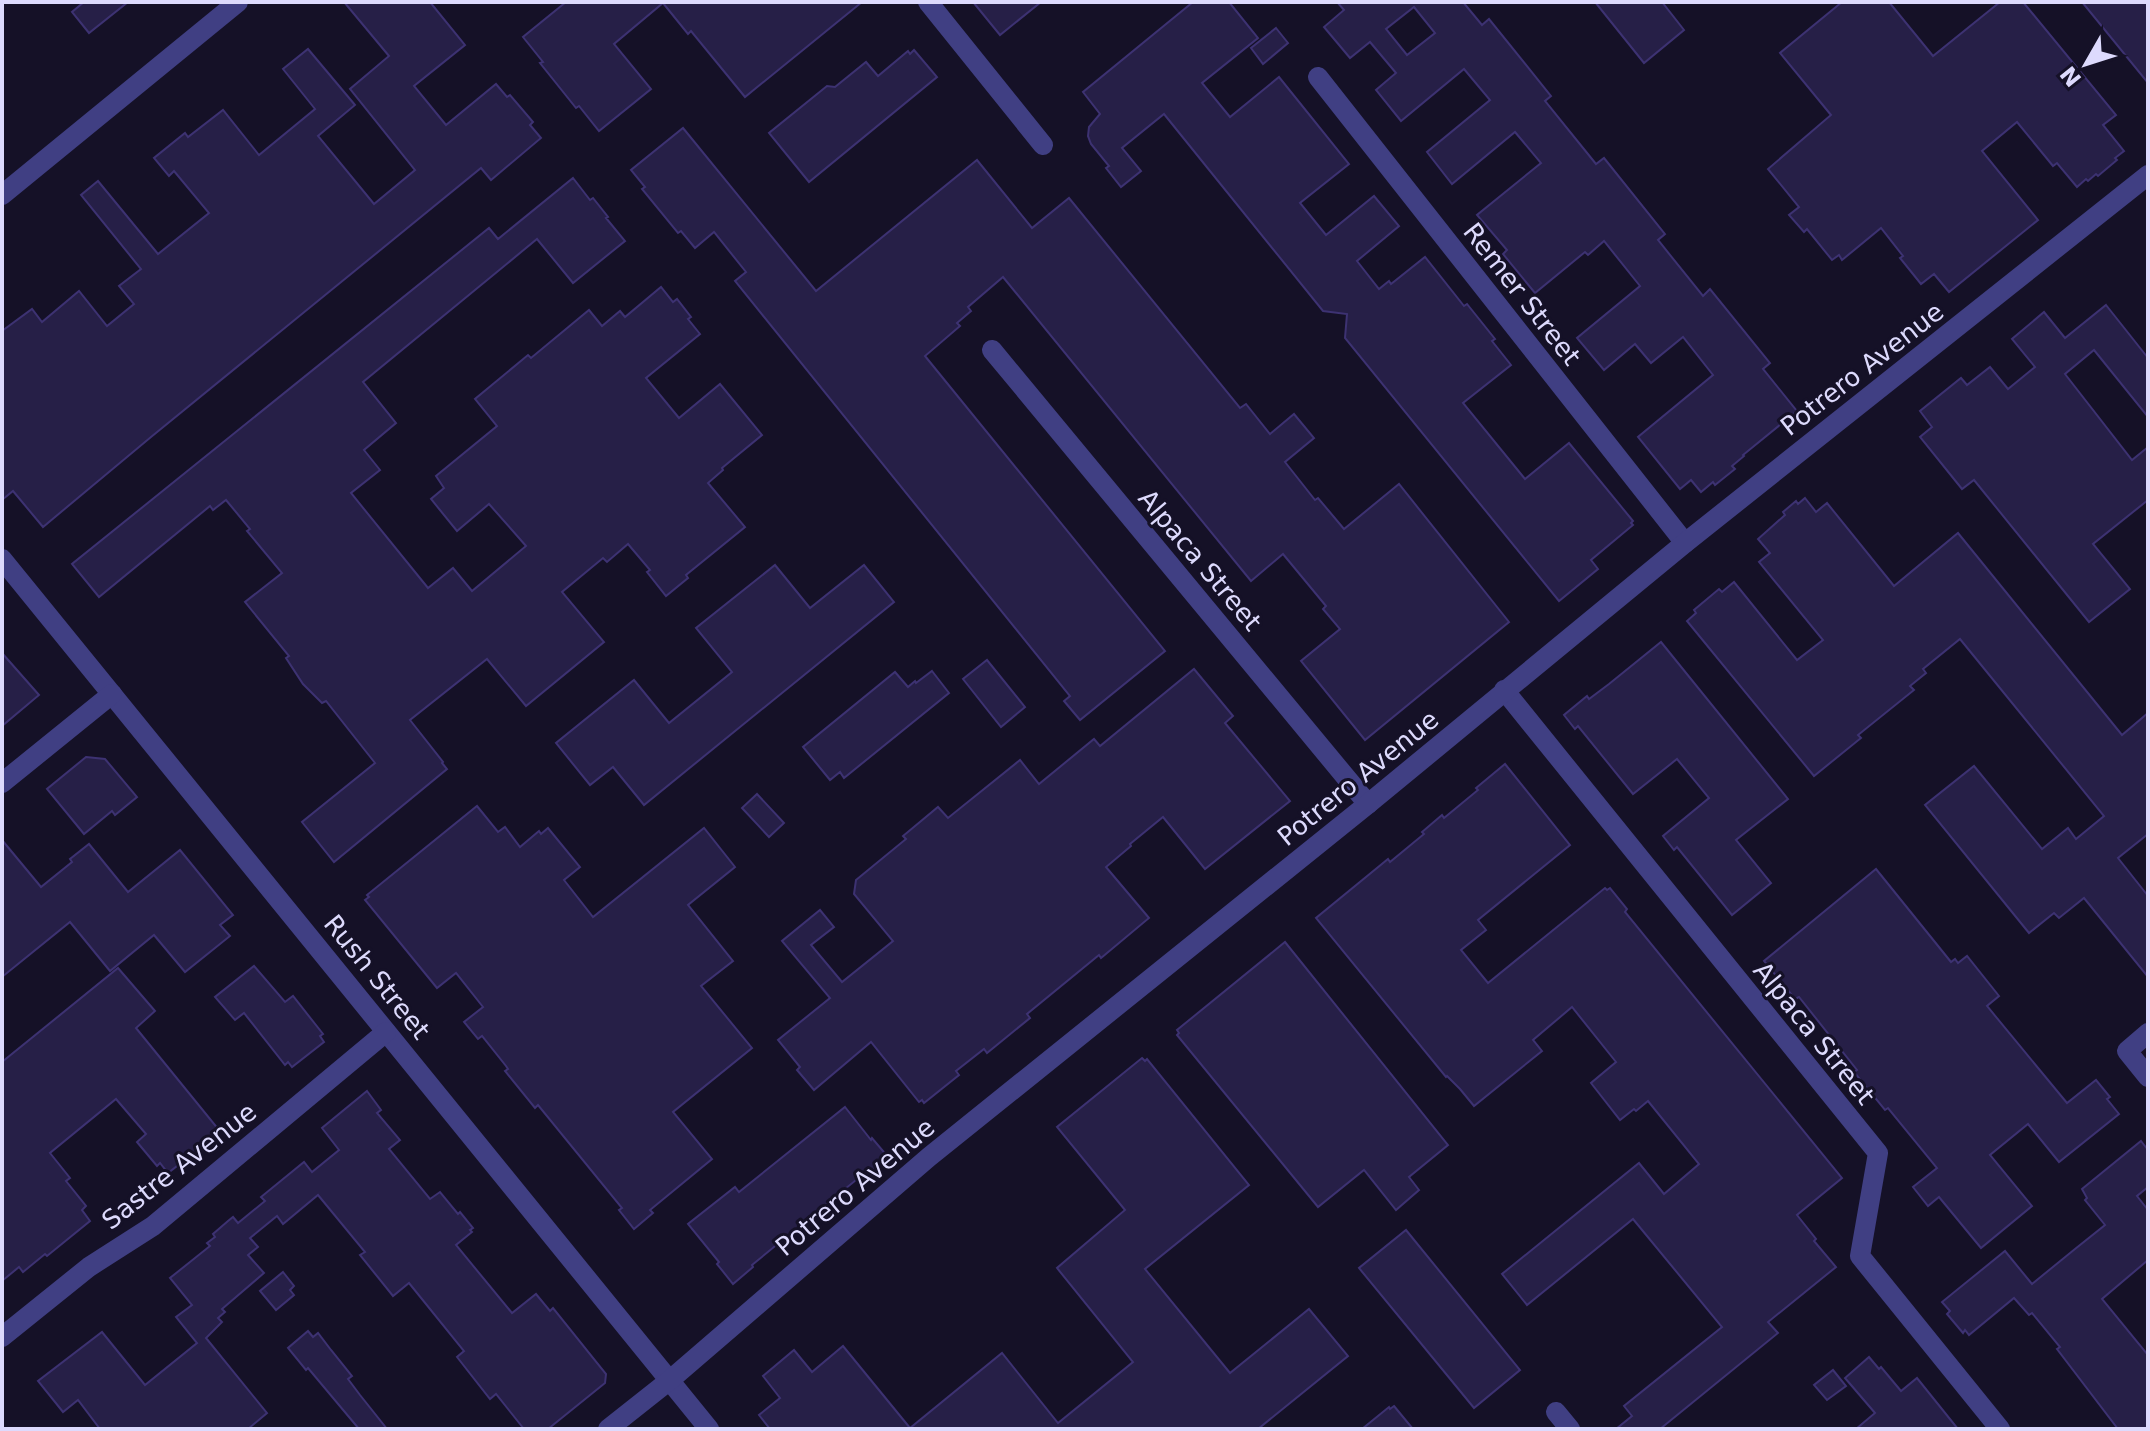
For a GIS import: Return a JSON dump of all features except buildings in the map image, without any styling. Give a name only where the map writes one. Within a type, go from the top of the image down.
[{"type":"street","points":[[2,195],[238,2]]},
{"type":"street","points":[[928,2],[1043,145]]},
{"type":"street","name":"Remer Street","points":[[1318,77],[1685,543]]},
{"type":"street","name":"Potrero Avenue","points":[[608,1429],[670,1380],[929,1157],[1368,804],[1685,543],[2148,175]]},
{"type":"street","name":"Alpaca Street","points":[[992,350],[1368,804]]},
{"type":"street","name":"Rush Street","points":[[2,559],[709,1429]]},
{"type":"street","name":"Alpaca Street","points":[[1504,690],[1878,1153],[1860,1256],[2000,1429]]},
{"type":"street","points":[[2,783],[112,694]]},
{"type":"street","name":"Sastre Avenue","points":[[2,1337],[89,1267],[153,1226],[386,1032]]},
{"type":"street","points":[[2148,1033],[2127,1051],[2148,1077]]},
{"type":"street","points":[[1556,1412],[1570,1429]]}]
